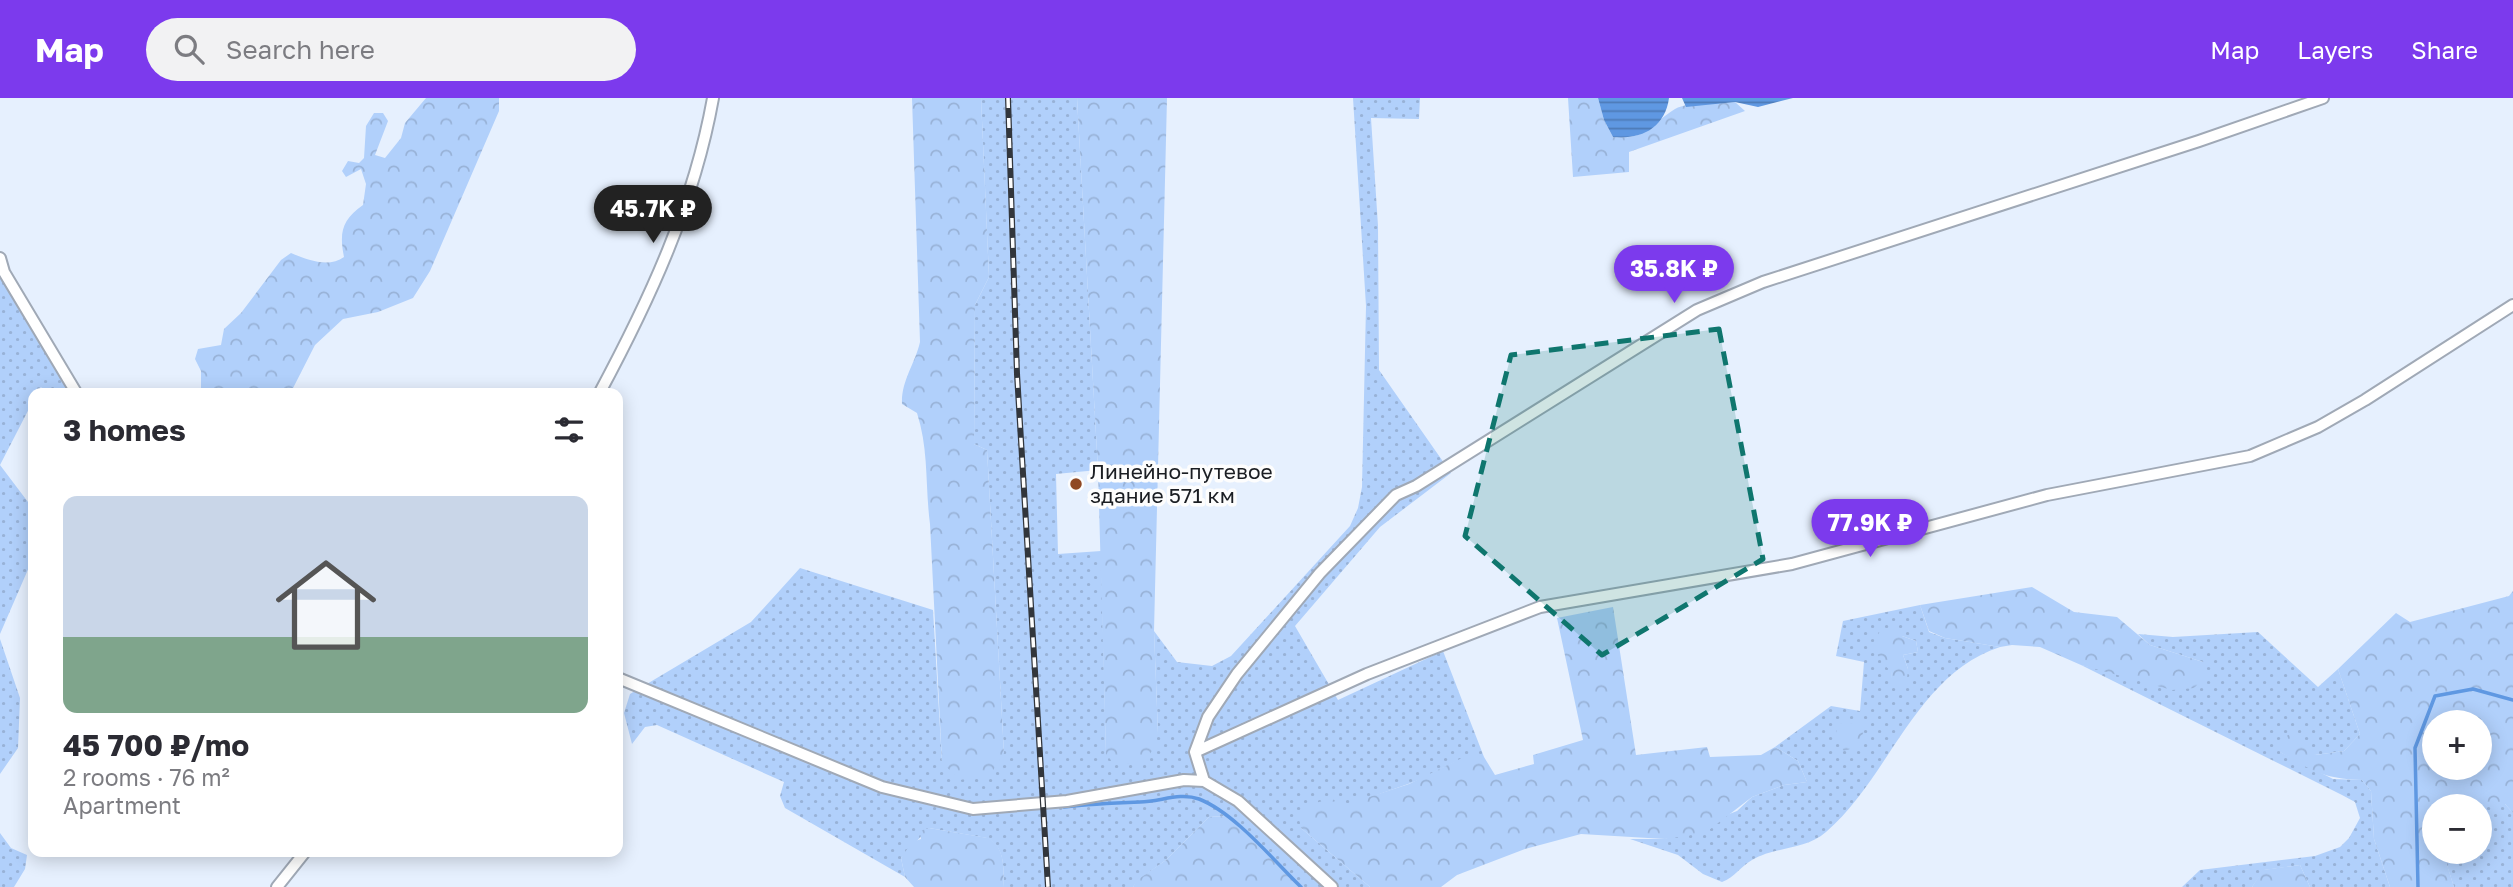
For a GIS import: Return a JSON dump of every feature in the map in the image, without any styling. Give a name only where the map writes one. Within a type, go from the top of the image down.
[{"type":"street","points":[[602,388],[653,288],[682,216],[702,155],[713,98]]},
{"type":"street","points":[[1204,781],[1195,752],[1208,717],[1237,674],[1320,573],[1396,495],[1697,310],[1763,282],[2187,146],[2323,98]]},
{"type":"street","points":[[0,258],[4,272],[73,388]]},
{"type":"street","points":[[1195,752],[1367,674],[1540,607],[1792,564],[2047,495],[2250,456],[2318,427],[2513,305]]},
{"type":"street","points":[[623,680],[882,787],[973,809],[1067,801],[1184,780],[1204,781],[1238,801],[1332,887]]},
{"type":"street","points":[[277,887],[302,857]]},
{"type":"highlighted area","points":[[1719,329],[1763,559],[1602,655],[1465,536],[1511,355]]},
{"type":"green space","points":[[426,98],[499,98],[499,111],[430,271],[413,298],[378,312],[343,319],[315,345],[293,388],[201,388],[201,371],[195,359],[198,349],[221,345],[224,329],[241,313],[281,260],[291,253],[325,262],[344,257],[344,227],[350,216],[363,205],[366,184],[361,169],[346,177],[342,171],[348,161],[359,163],[364,158],[366,126],[374,113],[383,113],[388,121],[375,155],[385,158],[401,138],[405,123]]},
{"type":"green space","points":[[912,98],[981,98],[989,277],[975,305],[974,444],[987,450],[1004,753],[990,775],[959,780],[942,762],[930,524],[921,427],[917,413],[902,404],[906,380],[920,342]]},
{"type":"green space","points":[[981,98],[1077,98],[1098,470],[1056,474],[1058,554],[1101,551],[1106,754],[1158,733],[1154,631],[1177,662],[1212,666],[1231,656],[1350,526],[1358,508],[1362,487],[1366,306],[1353,98],[1420,98],[1419,119],[1371,118],[1378,226],[1379,370],[1451,473],[1380,527],[1295,626],[1338,700],[1443,651],[1484,757],[1454,763],[1301,828],[1370,887],[1303,887],[1224,816],[1209,817],[1166,860],[1137,881],[1133,887],[1004,887],[1002,859],[993,842],[987,838],[929,828],[901,858],[905,877],[785,808],[780,796],[784,782],[657,725],[645,727],[632,744],[624,713],[630,694],[751,622],[800,568],[933,610],[942,762],[1004,753],[987,450],[974,444],[975,305],[989,277]]},
{"type":"green space","points":[[1077,98],[1167,98],[1154,631],[1158,733],[1149,755],[1139,761],[1124,764],[1114,764],[1106,754],[1098,470]]},
{"type":"green space","points":[[1568,98],[1598,98],[1604,120],[1613,137],[1641,134],[1675,109],[1688,105],[1735,102],[1745,111],[1629,152],[1629,172],[1573,177]]},
{"type":"green space","points":[[0,258],[74,388],[28,388],[28,411],[0,465]]},
{"type":"green space","points":[[0,465],[28,502],[28,570],[0,634]]},
{"type":"green space","points":[[2032,587],[2074,612],[2117,617],[2150,645],[2203,662],[2206,676],[2194,688],[2172,690],[2081,665],[2040,647],[2000,647],[1945,638],[1929,631],[1920,605]]},
{"type":"green space","points":[[2513,591],[2513,813],[2505,804],[2492,805],[2492,794],[2422,794],[2422,864],[2447,864],[2454,887],[2390,887],[2374,839],[2371,791],[2362,780],[2319,773],[2280,752],[2279,740],[2292,733],[2315,755],[2344,751],[2360,734],[2338,669],[2396,613],[2410,622],[2509,596]]},
{"type":"green space","points":[[1920,605],[1929,632],[1945,638],[2000,647],[1971,660],[1946,680],[1905,729],[1848,810],[1817,838],[1799,846],[1761,856],[1722,882],[1703,874],[1678,855],[1630,839],[1665,839],[1737,811],[1752,797],[1784,785],[1807,782],[1798,761],[1775,747],[1831,706],[1860,711],[1864,662],[1836,656],[1843,621]],"holes":[[[1902,636],[1916,641],[1918,652],[1903,655],[1908,669],[1893,687],[1891,670]]]},
{"type":"green space","points":[[1613,607],[1636,755],[1707,747],[1710,757],[1761,755],[1775,747],[1798,761],[1807,782],[1784,785],[1752,797],[1705,833],[1665,839],[1581,834],[1525,849],[1457,875],[1441,887],[1370,887],[1301,828],[1298,814],[1315,803],[1331,799],[1348,804],[1409,784],[1464,757],[1484,757],[1495,775],[1534,764],[1533,755],[1583,740],[1557,618]]},
{"type":"green space","points":[[1896,629],[1902,636],[1916,641],[1918,652],[1903,655],[1908,669],[1906,688],[1892,687],[1891,671],[1883,664],[1872,645],[1880,631]]},
{"type":"green space","points":[[2258,632],[2318,687],[2338,669],[2360,734],[2344,751],[2315,755],[2280,752],[2333,779],[2362,780],[2371,791],[2374,839],[2390,887],[2310,887],[2300,865],[2264,870],[2252,887],[2182,887],[2200,870],[2315,856],[2340,847],[2349,838],[2360,818],[2355,802],[2081,665],[2119,673],[2203,662],[2150,645],[2138,634],[2173,637]]},
{"type":"green space","points":[[0,639],[20,698],[18,748],[0,774]]},
{"type":"green space","points":[[1838,723],[1861,723],[1864,730],[1859,746],[1844,751],[1835,738]]},
{"type":"green space","points":[[2492,804],[2505,804],[2513,813],[2513,887],[2454,887],[2447,864],[2492,864]]},
{"type":"green space","points":[[1225,816],[1303,887],[1133,887],[1136,881],[1166,860],[1209,817]]},
{"type":"green space","points":[[929,828],[988,838],[994,842],[1001,853],[1004,887],[914,887],[905,877],[901,858],[912,842],[921,839],[920,831]]},
{"type":"green space","points":[[0,833],[11,848],[27,855],[25,869],[14,887],[0,887]]},
{"type":"green space","points":[[2300,865],[2310,887],[2252,887],[2263,870]]},
{"type":"water","points":[[1598,98],[1669,98],[1662,117],[1650,130],[1633,136],[1613,137],[1604,120]]},
{"type":"water","points":[[1682,98],[1793,98],[1758,107],[1735,102],[1686,107]]},
{"type":"waterway","points":[[2418,887],[2415,748],[2435,696],[2473,689],[2513,700]]},
{"type":"waterway","points":[[1064,807],[1147,802],[1177,797],[1199,799],[1240,826],[1301,887]]},
{"type":"railway","points":[[1008,98],[1017,374],[1048,887]]},
{"type":"place","name":"Линейно-путевое здание 571 км","points":[[1076,484]]}]
